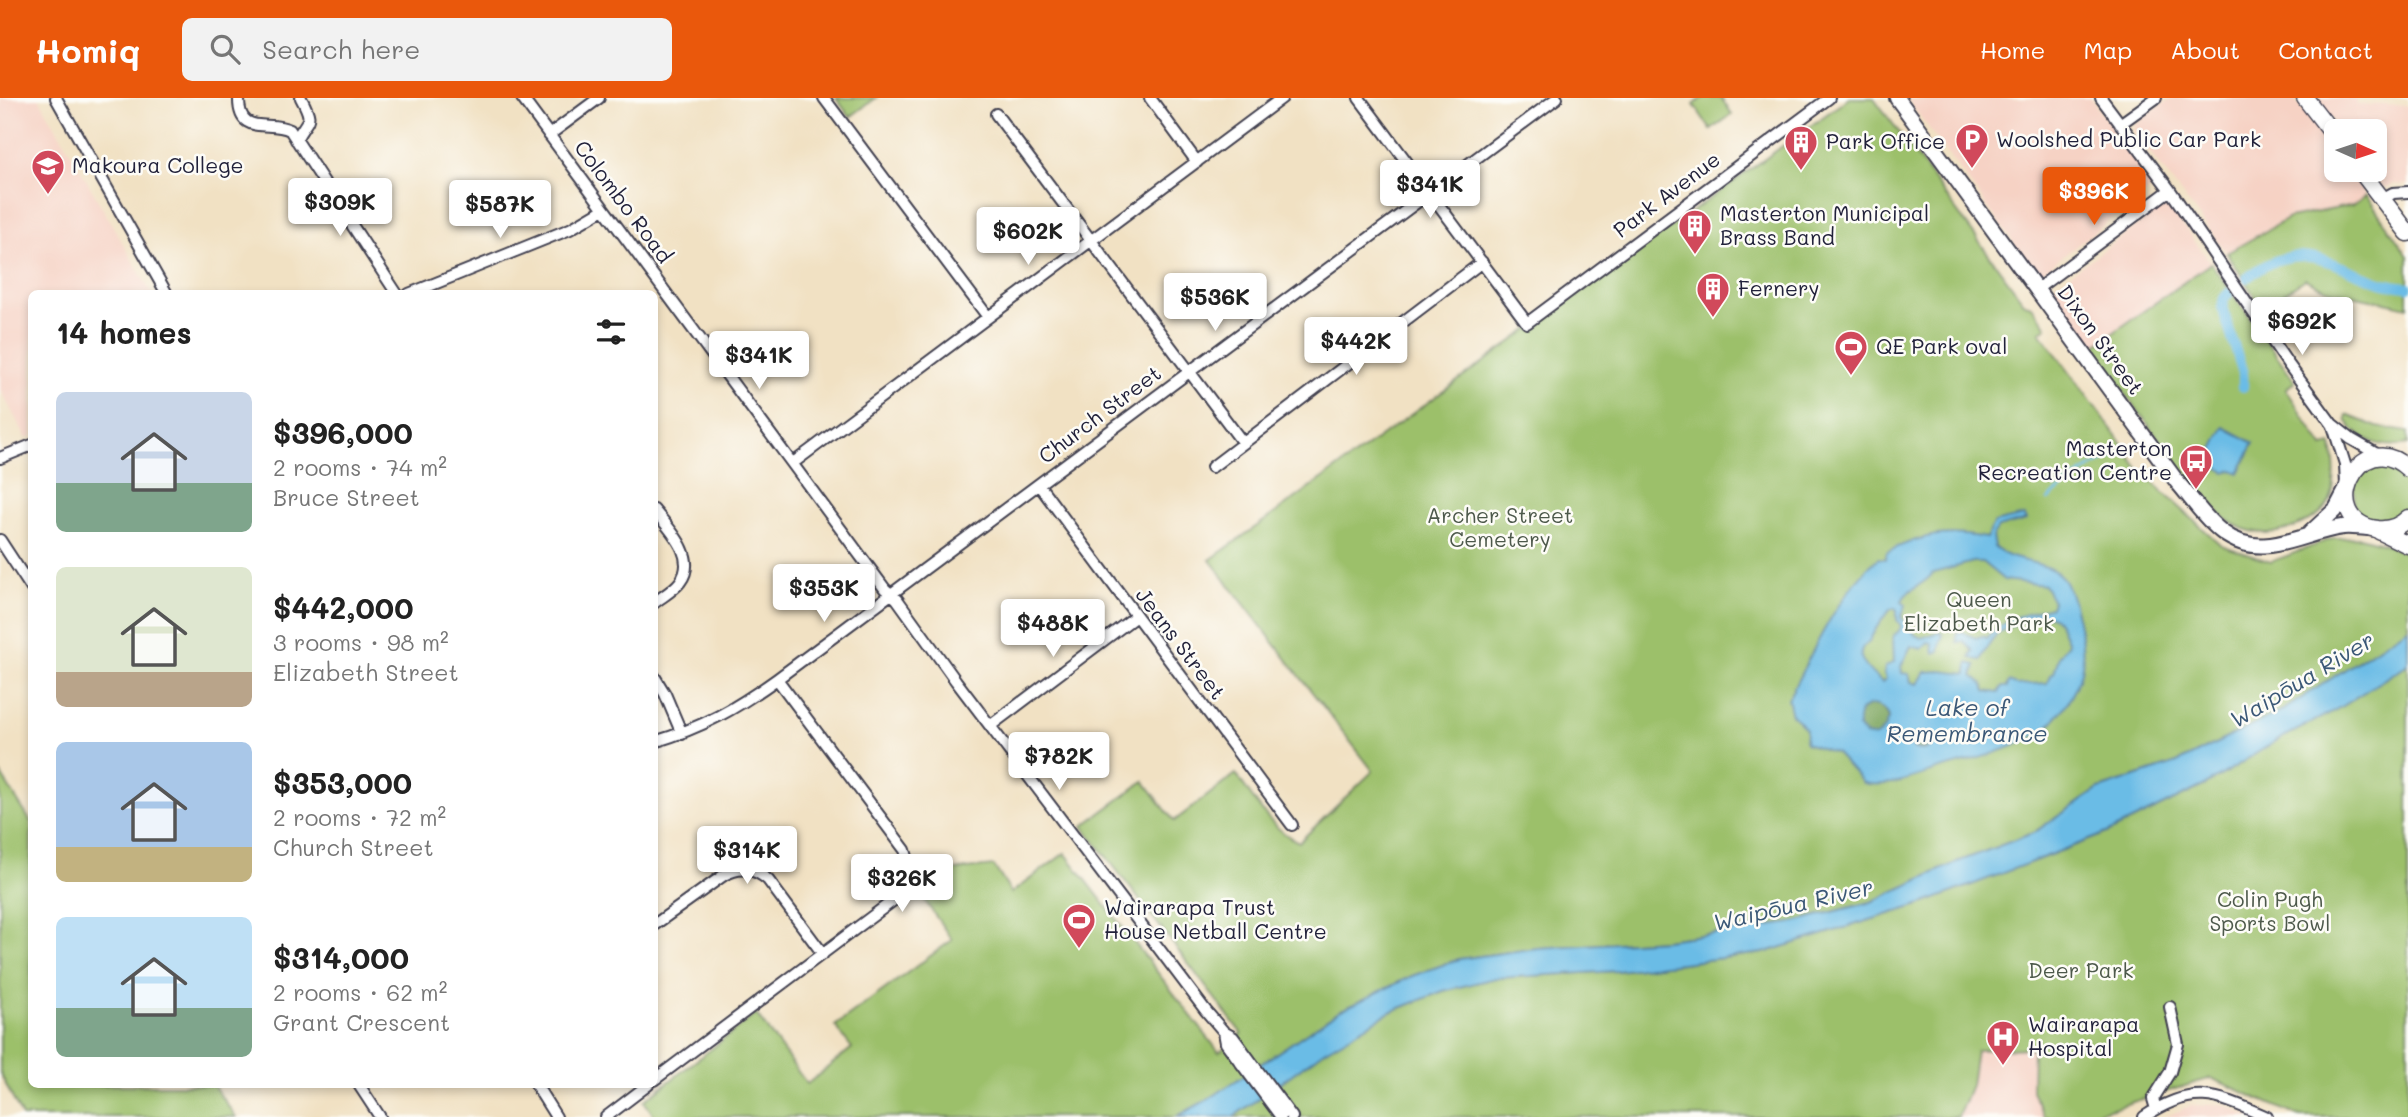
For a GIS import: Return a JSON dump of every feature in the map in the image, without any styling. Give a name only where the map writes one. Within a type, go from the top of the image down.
[{"type":"highway","points":[[2305,98],[2324,123]]},
{"type":"highway","points":[[2369,182],[2408,233]]},
{"type":"highway","points":[[2408,453],[2363,463],[2355,469],[2346,489],[2349,509],[2355,518],[2408,545]]},
{"type":"highway","points":[[2383,457],[2398,461],[2408,469]]},
{"type":"highway","points":[[2372,528],[2384,530],[2395,527],[2408,518]]},
{"type":"main road","name":"Dixon Street","points":[[1897,98],[2178,483],[2215,526],[2234,539],[2264,545],[2278,545],[2343,527],[2372,528]]},
{"type":"main road","name":"Dixon Street","points":[[2306,536],[2336,509],[2346,489]]},
{"type":"street","points":[[56,98],[165,290]]},
{"type":"street","points":[[239,98],[240,109],[248,121],[264,127],[283,126],[290,130],[394,290]]},
{"type":"street","points":[[296,140],[309,120],[301,98]]},
{"type":"street","name":"Colombo Road","points":[[522,98],[880,583],[1292,1117]]},
{"type":"street","points":[[550,135],[598,98]]},
{"type":"street","points":[[824,98],[988,317]]},
{"type":"street","points":[[1150,98],[1197,162]]},
{"type":"street","points":[[793,463],[1282,98]]},
{"type":"street","points":[[1212,467],[1482,262],[1359,98]]},
{"type":"street","name":"Church Street","points":[[658,741],[681,734],[733,710],[777,679],[1557,98]]},
{"type":"street","name":"Park Avenue","points":[[1482,262],[1527,323],[1829,98]]},
{"type":"street","points":[[2101,98],[2170,190],[2332,424],[2351,439],[2383,457]]},
{"type":"street","points":[[2120,124],[2156,98]]},
{"type":"street","points":[[996,114],[1243,443]]},
{"type":"street","points":[[2037,289],[2170,190]]},
{"type":"street","points":[[2382,199],[2393,193],[2408,192]]},
{"type":"street","points":[[419,290],[570,229],[604,209]]},
{"type":"street","points":[[2332,424],[2345,464],[2346,489]]},
{"type":"street","points":[[0,458],[28,448]]},
{"type":"street","name":"Jeans Street","points":[[1039,485],[1292,825]]},
{"type":"street","points":[[658,515],[681,545],[687,559],[686,572],[679,584],[658,600]]},
{"type":"street","points":[[0,540],[28,583]]},
{"type":"street","points":[[990,726],[1136,616]]},
{"type":"street","points":[[658,1077],[898,897],[909,881],[910,866],[905,850],[777,679]]},
{"type":"street","points":[[658,683],[681,734]]},
{"type":"street","points":[[658,922],[724,875],[734,869],[746,869],[758,872],[768,880],[823,954]]},
{"type":"street","points":[[2156,1109],[2153,1099],[2170,1072],[2178,1044],[2170,1007]]},
{"type":"street","name":"Colombo Road","points":[[1228,1037],[1281,1117]]},
{"type":"street","points":[[361,1088],[380,1117]]},
{"type":"street","points":[[538,1088],[556,1117]]},
{"type":"street","points":[[606,1117],[644,1088]]},
{"type":"street","points":[[2144,1117],[2188,1096],[2206,1094],[2267,1117]]},
{"type":"shaded area","name":"Makoura College","points":[[0,98],[39,98],[150,290],[28,290],[28,437],[0,389]]},
{"type":"shaded area","points":[[2090,98],[2150,180],[2152,188],[2038,275],[1907,99]]},
{"type":"shaded area","points":[[2171,98],[2294,98],[2324,139],[2324,182],[2356,182],[2366,195],[2353,205],[2289,218],[2227,253],[2133,131],[2135,125]]},
{"type":"shaded area","points":[[2315,98],[2356,98],[2356,104],[2408,106],[2408,185],[2394,184],[2383,188],[2379,182],[2387,182],[2387,119],[2332,119]]},
{"type":"shaded area","points":[[2167,204],[2211,263],[2092,348],[2047,291]]},
{"type":"shaded area","name":"Wairarapa Hospital","points":[[2034,1048],[2032,1091],[2045,1117],[1958,1117],[1971,1085],[1976,1050]]},
{"type":"shaded area","name":"Wairarapa Hospital","points":[[2222,1104],[2251,1117],[2165,1117],[2190,1106]]},
{"type":"green space","points":[[836,98],[876,98],[850,117]]},
{"type":"green space","points":[[1702,98],[1721,98],[1732,114],[1711,130],[1694,105]]},
{"type":"green space","name":"Queen Elizabeth Park","points":[[1849,98],[1874,98],[2025,304],[2032,306],[2047,327],[2040,332],[2140,471],[2221,545],[2271,562],[2334,538],[2360,537],[2403,552],[2408,559],[2408,628],[2285,709],[2177,763],[2099,789],[2033,833],[1960,861],[1871,902],[1790,923],[1665,940],[1537,948],[1459,959],[1412,976],[1339,1011],[1209,1099],[1176,1117],[655,1117],[644,1101],[756,1014],[807,1084],[852,1048],[835,1026],[952,940],[921,895],[930,882],[930,873],[994,866],[1011,893],[1065,853],[1219,1052],[1242,1034],[1083,826],[1144,781],[1174,821],[1236,774],[1271,822],[1299,842],[1373,771],[1210,560]]},
{"type":"green space","points":[[2366,195],[2408,256],[2408,307],[2328,290],[2305,279],[2262,308],[2227,253],[2289,218],[2353,205]]},
{"type":"green space","points":[[2211,263],[2295,381],[2286,389],[2323,447],[2332,445],[2335,478],[2332,495],[2325,509],[2298,525],[2281,531],[2254,532],[2235,525],[2222,516],[2189,480],[2092,348]]},
{"type":"green space","points":[[2347,415],[2377,427],[2408,432],[2408,444],[2381,444],[2365,439],[2351,428],[2346,420]]},
{"type":"green space","points":[[2370,464],[2391,464],[2408,477],[2408,510],[2396,521],[2368,522],[2354,508],[2354,479]]},
{"type":"green space","points":[[2408,664],[2408,1117],[2300,1117],[2211,1078],[2077,1117],[2045,1117],[2032,1091],[2033,1048],[1976,1050],[1971,1085],[1958,1117],[1233,1117],[1324,1051],[1390,1012],[1443,991],[1495,978],[1617,971],[1763,953],[1922,904],[2107,833],[2207,784],[2276,741],[2334,711]]},
{"type":"green space","points":[[1872,705],[1883,710],[1888,721],[1883,732],[1872,737],[1861,732],[1856,721],[1861,710]]},
{"type":"green space","points":[[1925,733],[1934,736],[1935,743],[1925,749],[1913,748],[1914,737]]},
{"type":"green space","points":[[0,773],[28,817],[28,1088],[215,1088],[236,1117],[22,1117],[0,1073]]},
{"type":"water","points":[[2224,427],[2254,443],[2239,473],[2233,470],[2226,472],[2217,467],[2209,457]]},
{"type":"water","name":"Lake of Remembrance","points":[[2024,516],[2026,520],[1998,528],[1992,537],[1994,547],[2010,557],[2050,569],[2067,585],[2075,608],[2082,645],[2081,671],[2076,688],[2052,723],[2038,734],[2011,747],[1902,781],[1863,783],[1836,753],[1805,743],[1806,729],[1792,715],[1788,699],[1838,606],[1878,558],[1885,559],[1887,552],[1935,535],[1959,534],[1986,538],[1994,523]],"holes":[[[1982,562],[2004,580],[2044,585],[2053,601],[2051,607],[2008,621],[1987,638],[1957,633],[1957,642],[1964,641],[1973,651],[1970,658],[1981,660],[1999,633],[2030,618],[2051,616],[2059,624],[2068,644],[2059,656],[2054,673],[2050,675],[2047,683],[2016,685],[2009,682],[1999,693],[1986,691],[1984,685],[1973,676],[1976,665],[1968,663],[1967,674],[1925,672],[1918,684],[1911,682],[1909,674],[1902,673],[1901,666],[1911,646],[1922,649],[1928,642],[1932,643],[1934,653],[1939,651],[1943,634],[1939,632],[1922,638],[1914,634],[1901,618],[1906,605],[1902,601],[1933,573]],[[1891,609],[1897,610],[1897,620],[1901,626],[1893,636],[1894,662],[1885,667],[1886,679],[1882,682],[1866,667],[1861,652]],[[1873,705],[1881,707],[1889,717],[1884,729],[1876,737],[1865,735],[1858,728],[1860,712]],[[1925,733],[1934,736],[1935,743],[1925,749],[1913,748],[1911,742],[1916,735]]]},
{"type":"water","points":[[2408,628],[2408,664],[2334,711],[2276,741],[2207,784],[2107,833],[1922,904],[1763,953],[1617,971],[1495,978],[1443,991],[1390,1012],[1324,1051],[1233,1117],[1176,1117],[1209,1099],[1339,1011],[1412,976],[1459,959],[1537,948],[1665,940],[1790,923],[1871,902],[1960,861],[2033,833],[2099,789],[2177,763],[2285,709]]},
{"type":"waterway","points":[[2247,278],[2269,263],[2290,257],[2309,257],[2328,261],[2366,277],[2408,287]]},
{"type":"waterway","points":[[2229,293],[2224,298],[2222,307],[2243,373],[2243,387]]},
{"type":"waterway","points":[[2048,500],[2084,472],[2126,451]]},
{"type":"place","name":"Woolshed Public Car Park","points":[[1972,170]]},
{"type":"place","name":"Park Office","points":[[1801,172]]},
{"type":"place","name":"Makoura College","points":[[48,196]]},
{"type":"place","name":"Masterton Municipal Brass Band","points":[[1695,256]]},
{"type":"place","name":"Fernery","points":[[1713,319]]},
{"type":"place","name":"QE Park oval","points":[[1851,377]]},
{"type":"place","name":"Masterton Recreation Centre","points":[[2196,491]]},
{"type":"place","name":"Wairarapa Trust House Netball Centre","points":[[1079,950]]},
{"type":"place","name":"Wairarapa Hospital","points":[[2003,1067]]},
{"type":"park label","name":"Archer Street Cemetery","points":[[1500,528]]},
{"type":"park label","name":"Colin Pugh Sports Bowl","points":[[2270,912]]},
{"type":"park label","name":"Deer Park","points":[[2081,971]]},
{"type":"water label","name":"Waipōua River","points":[[2302,680]]},
{"type":"water label","name":"Waipōua River","points":[[1793,905]]}]
